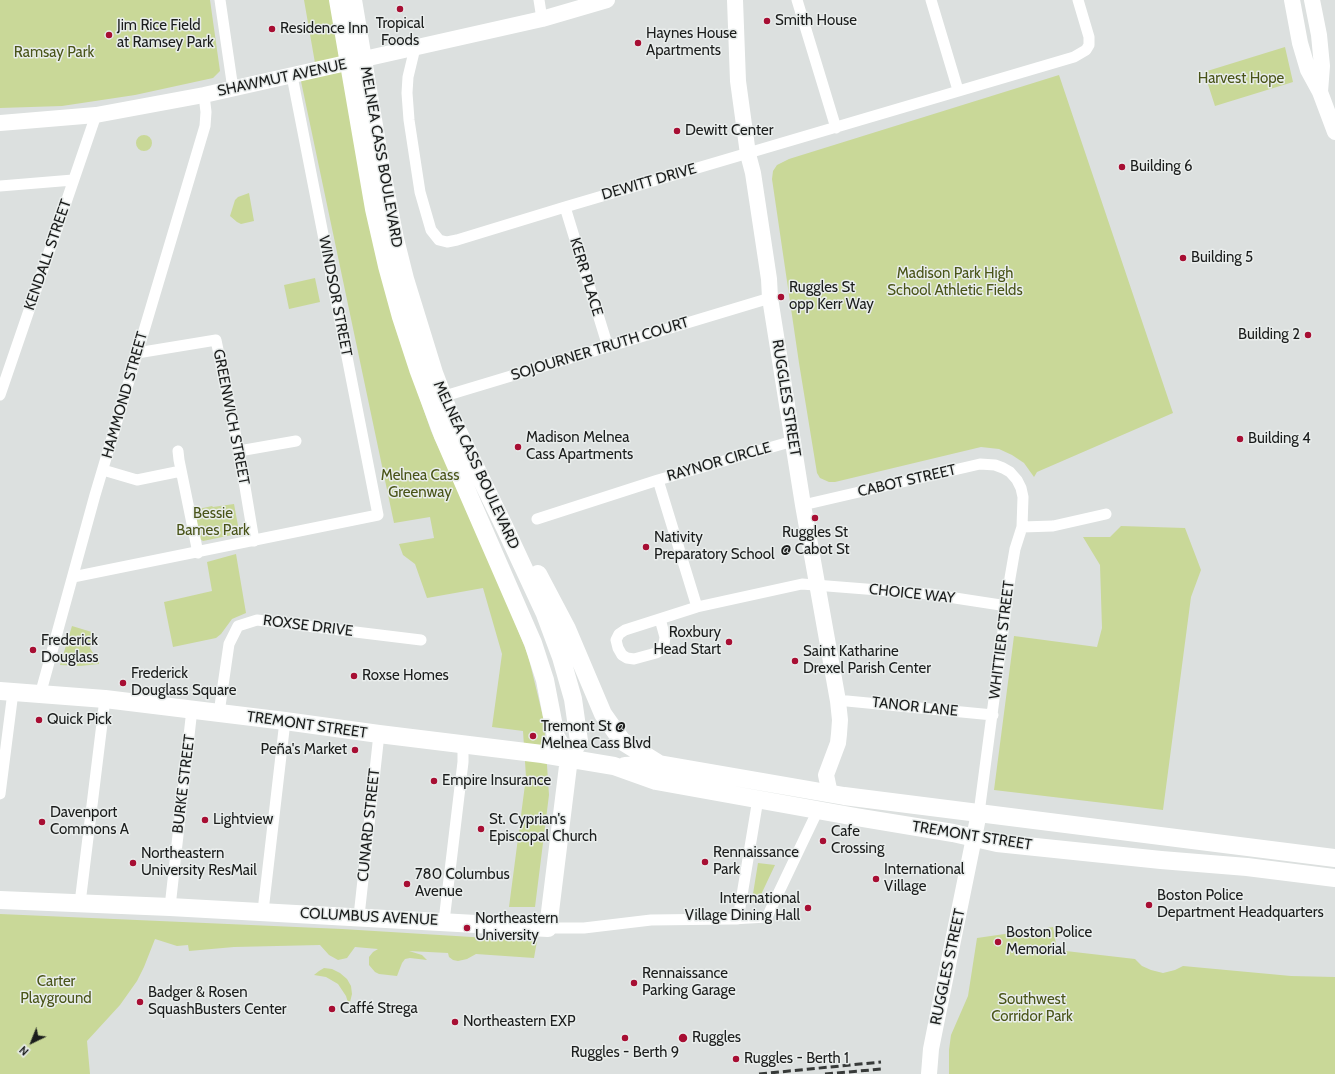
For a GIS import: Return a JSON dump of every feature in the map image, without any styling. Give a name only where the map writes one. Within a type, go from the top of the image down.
[{"type":"main road","name":"MELNEA CASS BOULEVARD","points":[[338,0],[356,62],[382,174],[395,239],[453,458],[533,643],[545,680],[556,737],[569,758]]},
{"type":"main road","name":"MELNEA CASS BOULEVARD","points":[[353,0],[356,62]]},
{"type":"main road","name":"SHAWMUT AVENUE","points":[[0,123],[96,115],[204,95],[542,19],[607,0]]},
{"type":"main road","name":"RUGGLES STREET","points":[[735,0],[738,75],[748,154],[753,173],[759,211],[769,280],[770,298],[802,505],[838,701],[840,720],[838,743],[826,775],[830,794]]},
{"type":"main road","points":[[1292,0],[1300,43],[1308,70],[1320,92],[1335,132]]},
{"type":"main road","points":[[1312,0],[1319,35],[1322,66],[1320,92]]},
{"type":"main road","name":"MELNEA CASS BOULEVARD","points":[[436,398],[481,480],[540,603],[562,657],[573,699],[579,741],[569,758],[548,928]]},
{"type":"main road","points":[[481,480],[496,499],[556,606],[576,648],[603,714],[622,741],[659,764]]},
{"type":"main road","name":"TREMONT STREET","points":[[6,691],[40,695],[105,699],[569,758],[614,766],[656,781],[997,843],[1087,853],[1247,867],[1335,878]]},
{"type":"main road","name":"TREMONT STREET","points":[[614,766],[659,764],[830,794],[1335,858]]},
{"type":"main road","name":"RUGGLES STREET","points":[[929,1074],[931,1049],[979,813]]},
{"type":"main road","name":"COLUMBUS AVENUE","points":[[0,900],[359,916],[548,928]]},
{"type":"street","points":[[220,0],[233,89]]},
{"type":"street","points":[[539,0],[542,19]]},
{"type":"street","points":[[797,0],[836,128]]},
{"type":"street","points":[[931,0],[958,90]]},
{"type":"street","name":"DEWITT DRIVE","points":[[415,48],[408,77],[409,120],[420,192],[431,230],[439,240],[448,242],[836,128],[958,90],[1041,68],[1074,57],[1086,50],[1089,45],[1089,37],[1078,0]]},
{"type":"street","name":"WINDSOR STREET","points":[[254,540],[378,515],[292,76]]},
{"type":"street","name":"HAMMOND STREET","points":[[40,695],[103,470],[204,126],[206,116],[204,95]]},
{"type":"street","name":"KENDALL STREET","points":[[0,395],[96,115]]},
{"type":"street","points":[[0,186],[73,180]]},
{"type":"street","name":"KERR PLACE","points":[[565,207],[608,347]]},
{"type":"street","name":"SOJOURNER TRUTH COURT","points":[[436,398],[770,298]]},
{"type":"street","name":"GREENWICH STREET","points":[[137,353],[216,340],[239,451],[254,540]]},
{"type":"street","points":[[239,451],[296,441]]},
{"type":"street","name":"RAYNOR CIRCLE","points":[[697,607],[658,480],[793,441]]},
{"type":"street","points":[[178,451],[198,552]]},
{"type":"street","name":"CABOT STREET","points":[[802,505],[980,464],[995,465],[1010,472]]},
{"type":"street","points":[[103,470],[137,480],[181,471]]},
{"type":"street","name":"WHITTIER STREET","points":[[979,813],[1012,564],[1022,527],[1023,497],[1021,488],[1010,472]]},
{"type":"street","points":[[537,519],[658,480]]},
{"type":"street","points":[[1022,527],[1053,526],[1106,514]]},
{"type":"street","points":[[73,577],[254,540]]},
{"type":"street","points":[[660,619],[665,637],[661,650],[656,653],[634,659],[627,658],[622,655],[616,640],[619,634],[624,630],[697,607],[802,584],[816,585]]},
{"type":"street","name":"CHOICE WAY","points":[[816,585],[929,594],[1007,606]]},
{"type":"street","name":"ROXSE DRIVE","points":[[219,713],[229,644],[238,626],[257,620],[421,640]]},
{"type":"street","points":[[0,794],[6,691]]},
{"type":"street","points":[[80,903],[105,699]]},
{"type":"street","name":"TANOR LANE","points":[[838,701],[992,715]]},
{"type":"street","name":"BURKE STREET","points":[[170,907],[192,710]]},
{"type":"street","points":[[263,912],[285,721]]},
{"type":"street","name":"CUNARD STREET","points":[[359,916],[379,734]]},
{"type":"street","points":[[444,921],[463,762],[463,744]]},
{"type":"street","points":[[738,919],[758,799]]},
{"type":"street","name":"COLUMBUS AVENUE","points":[[548,928],[584,928],[659,920],[767,917],[818,810]]},
{"type":"green space","name":"Ramsay Park","points":[[0,0],[210,0],[220,71],[213,78],[135,95],[62,106],[0,108]]},
{"type":"green space","name":"Melnea Cass Greenway","points":[[304,0],[331,0],[395,326],[431,431],[483,543],[528,655],[544,721],[549,795],[535,907],[509,907],[526,777],[523,731],[492,727],[502,654],[483,588],[427,598],[415,564],[403,555],[399,544],[434,538],[430,517],[394,523],[298,67],[315,63]]},
{"type":"green space","name":"Harvest Hope","points":[[1285,47],[1293,82],[1215,106],[1204,72]]},
{"type":"green space","name":"Madison Park High School Athletic Fields","points":[[1059,75],[1173,413],[1037,472],[1034,477],[1024,463],[1012,455],[999,449],[981,447],[835,482],[829,482],[820,478],[817,473],[799,363],[772,179],[773,171],[777,165],[789,159]]},
{"type":"green space","points":[[141,135],[147,135],[152,140],[150,149],[147,151],[141,151],[136,146],[136,140]]},
{"type":"green space","points":[[249,193],[254,221],[241,224],[230,216],[235,200],[238,197]]},
{"type":"green space","points":[[315,278],[320,302],[289,309],[284,285]]},
{"type":"green space","name":"Bessie Bames Park","points":[[234,504],[239,531],[237,534],[203,541],[200,539],[194,510],[212,506]]},
{"type":"green space","points":[[1121,526],[1185,528],[1201,570],[1191,597],[1163,810],[994,790],[1014,636],[1097,647],[1102,628],[1100,565],[1083,537],[1110,537]]},
{"type":"green space","points":[[236,554],[246,613],[232,619],[221,634],[216,638],[173,647],[164,602],[212,591],[207,562]]},
{"type":"green space","points":[[72,626],[95,633],[90,648],[93,653],[99,656],[99,664],[80,666],[60,665]]},
{"type":"green space","points":[[758,863],[775,865],[758,901],[752,900]]},
{"type":"green space","name":"Carter Playground","points":[[0,914],[342,929],[537,941],[534,958],[476,954],[467,959],[458,961],[449,957],[448,953],[409,951],[422,955],[427,960],[410,958],[405,959],[397,976],[379,974],[369,965],[369,957],[378,949],[355,947],[347,958],[338,960],[329,955],[320,945],[234,947],[189,951],[188,945],[177,946],[155,939],[137,981],[120,1005],[87,1041],[90,1074],[0,1074]]},
{"type":"green space","name":"Southwest Corridor Park","points":[[1053,927],[1057,950],[1135,959],[1142,966],[1163,973],[1183,966],[1291,976],[1335,977],[1335,1074],[949,1074],[949,1050],[951,1035],[968,996],[977,938]]},
{"type":"green space","points":[[324,968],[332,969],[347,979],[351,986],[352,994],[349,1006],[346,996],[338,984],[326,977],[314,975]]},
{"type":"railway","points":[[759,1074],[881,1062]]},
{"type":"railway","points":[[825,1074],[882,1069]]},
{"type":"place","name":"Tropical Foods","points":[[400,9]]},
{"type":"place","name":"Smith House","points":[[767,21]]},
{"type":"place","name":"Residence Inn","points":[[272,29]]},
{"type":"place","name":"Jim Rice Field at Ramsey Park","points":[[109,35]]},
{"type":"place","name":"Haynes House Apartments","points":[[638,43]]},
{"type":"place","name":"Dewitt Center","points":[[677,131]]},
{"type":"place","name":"Building 6","points":[[1122,167]]},
{"type":"place","name":"Building 5","points":[[1183,258]]},
{"type":"place","name":"Ruggles St opp Kerr Way","points":[[781,297]]},
{"type":"place","name":"Building 2","points":[[1308,335]]},
{"type":"place","name":"Building 4","points":[[1240,439]]},
{"type":"place","name":"Madison Melnea Cass Apartments","points":[[518,447]]},
{"type":"place","name":"Ruggles St @ Cabot St","points":[[815,518]]},
{"type":"place","name":"Nativity Preparatory School","points":[[646,547]]},
{"type":"place","name":"Roxbury Head Start","points":[[729,642]]},
{"type":"place","name":"Frederick Douglass","points":[[33,650]]},
{"type":"place","name":"Saint Katharine Drexel Parish Center","points":[[795,661]]},
{"type":"place","name":"Roxse Homes","points":[[354,676]]},
{"type":"place","name":"Frederick Douglass Square","points":[[123,683]]},
{"type":"place","name":"Quick Pick","points":[[39,720]]},
{"type":"place","name":"Tremont St @ Melnea Cass Blvd","points":[[533,736]]},
{"type":"place","name":"Peña's Market","points":[[355,750]]},
{"type":"place","name":"Empire Insurance","points":[[434,781]]},
{"type":"place","name":"Lightview","points":[[205,820]]},
{"type":"place","name":"Davenport Commons A","points":[[42,822]]},
{"type":"place","name":"St. Cyprian's Episcopal Church","points":[[481,829]]},
{"type":"place","name":"Cafe Crossing","points":[[823,841]]},
{"type":"place","name":"Rennaissance Park","points":[[705,862]]},
{"type":"place","name":"Northeastern University ResMail","points":[[133,863]]},
{"type":"place","name":"International Village","points":[[876,879]]},
{"type":"place","name":"780 Columbus Avenue","points":[[407,884]]},
{"type":"place","name":"Boston Police Department Headquarters","points":[[1149,905]]},
{"type":"place","name":"International Village Dining Hall","points":[[808,908]]},
{"type":"place","name":"Northeastern University","points":[[467,928]]},
{"type":"place","name":"Boston Police Memorial","points":[[998,942]]},
{"type":"place","name":"Rennaissance Parking Garage","points":[[634,983]]},
{"type":"place","name":"Badger & Rosen SquashBusters Center","points":[[140,1002]]},
{"type":"place","name":"Caffé Strega","points":[[332,1009]]},
{"type":"place","name":"Northeastern EXP","points":[[455,1022]]},
{"type":"place","name":"Ruggles - Berth 9","points":[[625,1038]]},
{"type":"place","name":"Ruggles","points":[[683,1038]]},
{"type":"place","name":"Ruggles - Berth 1","points":[[736,1059]]}]
